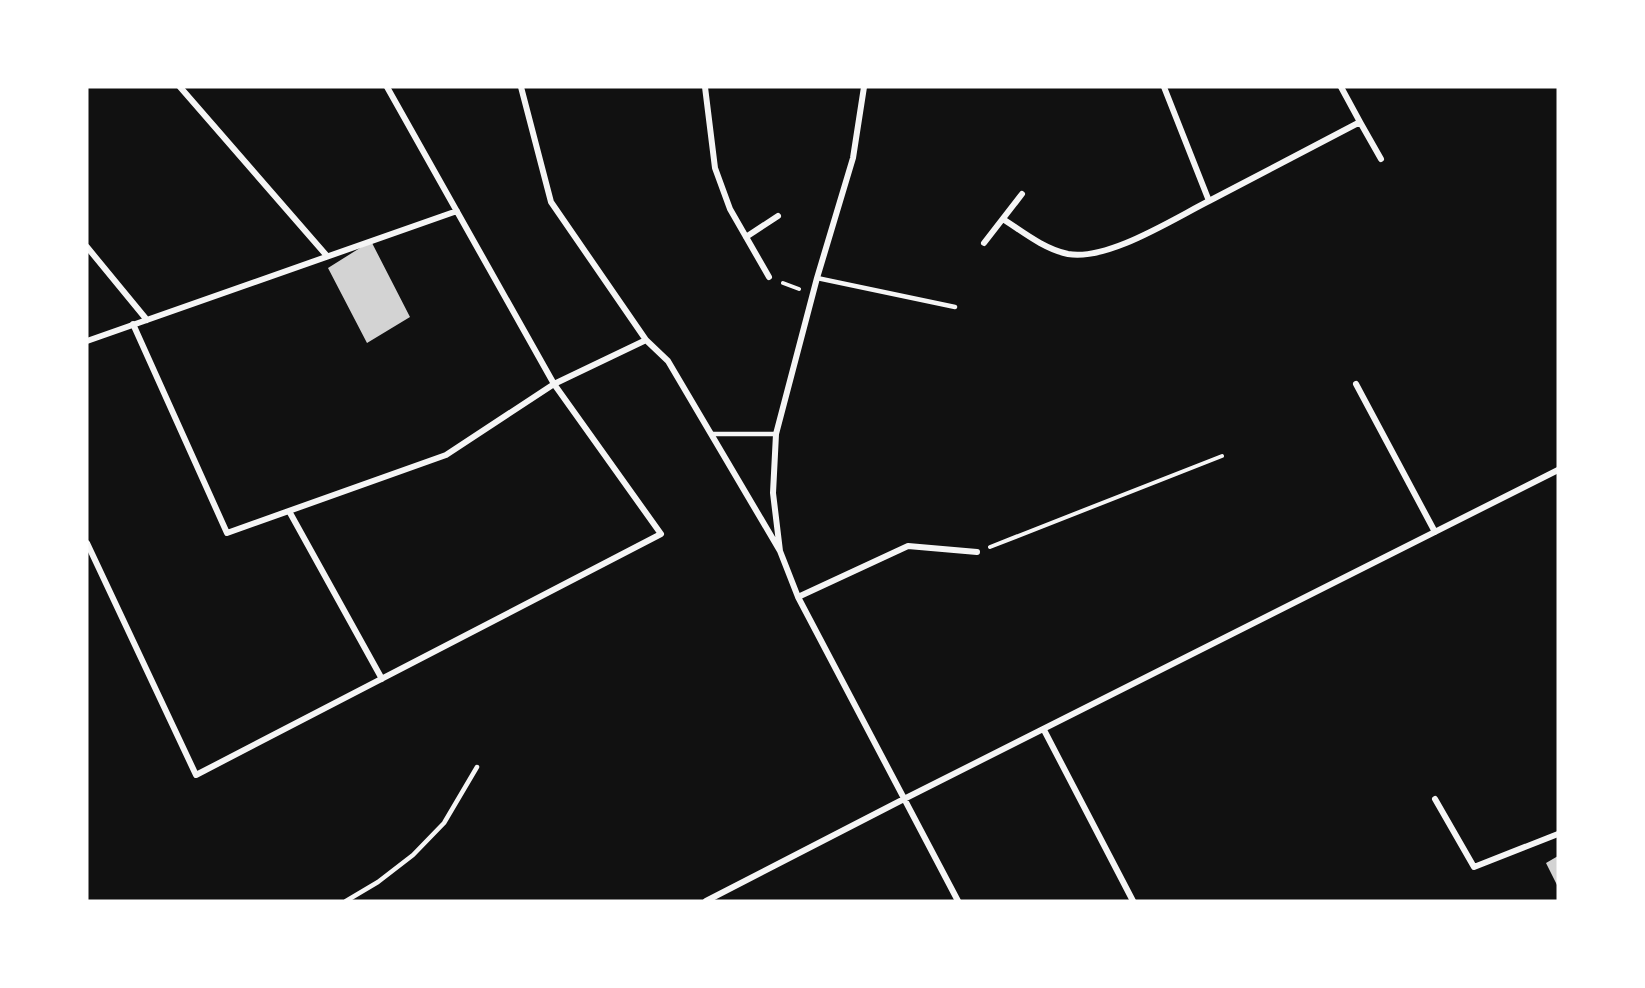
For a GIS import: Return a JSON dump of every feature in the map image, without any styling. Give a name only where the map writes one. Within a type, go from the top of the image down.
[{"type":"street","points":[[180,87],[327,256]]},
{"type":"street","points":[[87,543],[196,775],[661,534],[554,384],[387,87]]},
{"type":"street","points":[[521,87],[551,202],[646,340],[668,361],[780,551],[798,597],[958,901]]},
{"type":"street","points":[[705,87],[715,168],[730,209],[769,277]]},
{"type":"street","points":[[780,551],[773,493],[776,434],[817,278],[853,158],[864,87]]},
{"type":"street","points":[[1164,87],[1209,201]]},
{"type":"street","points":[[1341,87],[1381,159]]},
{"type":"street","points":[[1004,219],[1042,244],[1068,254],[1086,255],[1105,251],[1129,242],[1360,122]]},
{"type":"street","points":[[984,243],[1022,194]]},
{"type":"street","points":[[87,341],[457,211]]},
{"type":"street","points":[[746,237],[778,216]]},
{"type":"street","points":[[87,247],[147,320]]},
{"type":"street","points":[[133,324],[227,533],[446,455],[554,384],[646,340]]},
{"type":"street","points":[[1356,384],[1435,532]]},
{"type":"street","points":[[706,901],[1558,470]]},
{"type":"street","points":[[289,511],[382,679]]},
{"type":"street","points":[[798,597],[908,546],[977,552]]},
{"type":"street","points":[[1044,730],[1133,901]]},
{"type":"street","points":[[1435,799],[1474,867],[1558,834]]},
{"type":"lane","points":[[817,278],[955,307]]},
{"type":"lane","points":[[711,434],[776,434]]},
{"type":"lane","points":[[346,901],[378,882],[413,855],[444,823],[477,767]]},
{"type":"path","points":[[769,277],[813,295]]},
{"type":"path","points":[[977,552],[1222,456]]},
{"type":"building","points":[[371,241],[410,317],[367,343],[328,268]]},
{"type":"building","points":[[1558,856],[1558,887],[1546,863]]}]
